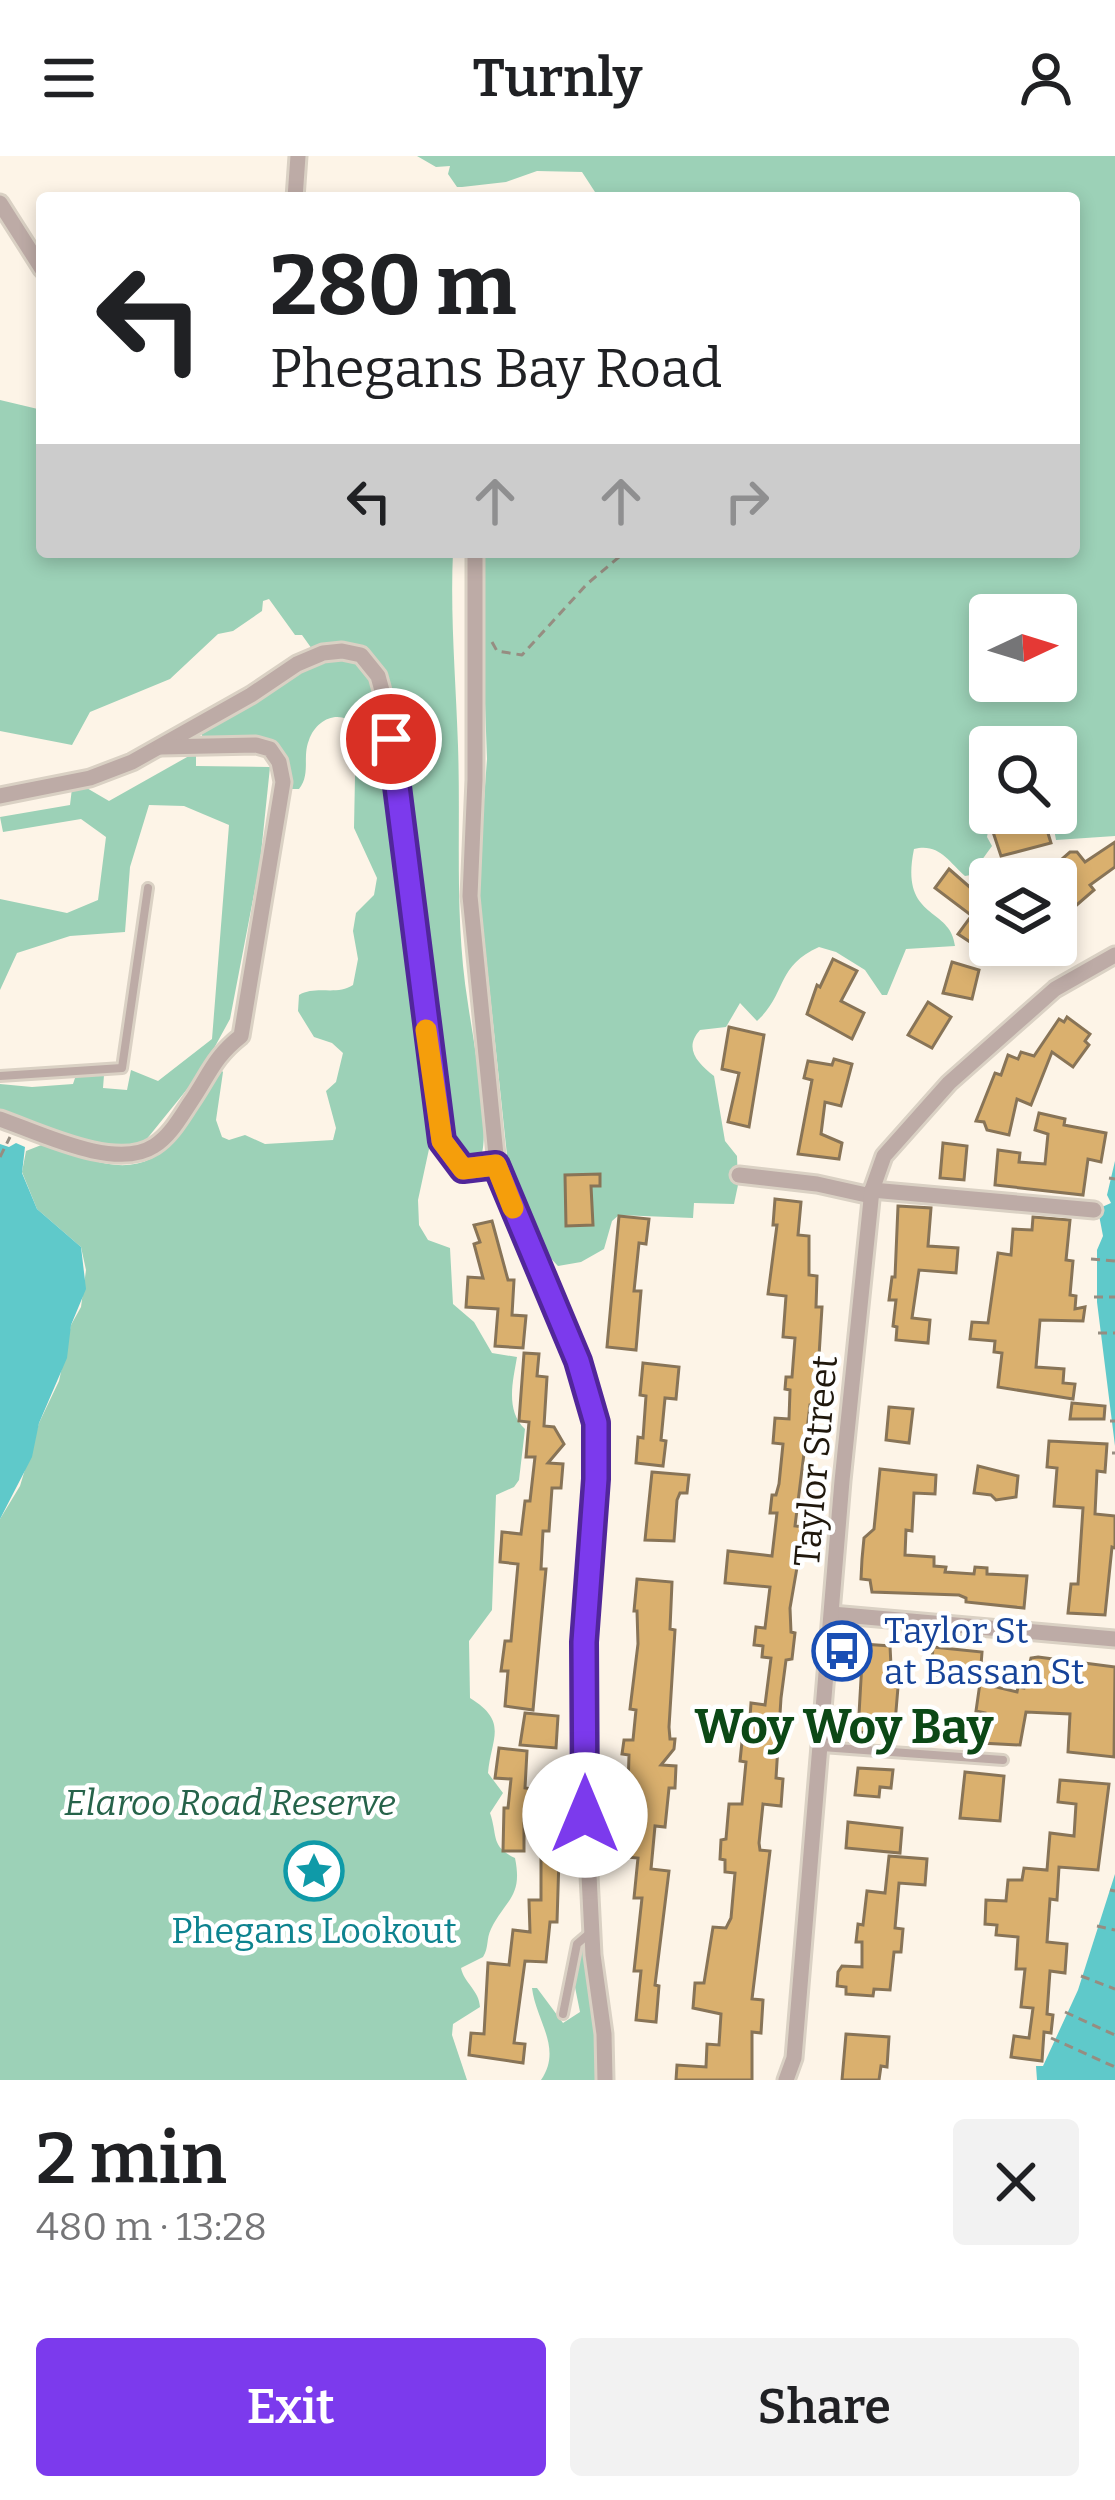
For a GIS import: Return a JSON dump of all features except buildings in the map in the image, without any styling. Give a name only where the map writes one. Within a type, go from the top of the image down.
[{"type":"street","points":[[296,192],[298,156]]},
{"type":"street","points":[[0,203],[36,260]]},
{"type":"street","points":[[475,558],[470,896],[496,1165],[578,1361],[596,1423],[584,1642],[584,1776],[605,2080]]},
{"type":"street","points":[[0,796],[90,778],[132,762],[323,653],[361,656],[378,676],[387,709],[442,1141],[463,1169],[496,1165]]},
{"type":"street","points":[[8,1122],[104,1154],[137,1154],[174,1128],[218,1054],[242,1036],[283,782],[279,762],[270,749],[256,746],[158,747]]},
{"type":"street","name":"Taylor Street","points":[[786,2080],[794,2057],[871,1193],[884,1156],[949,1083],[1055,989],[1115,955]]},
{"type":"street","points":[[739,1175],[871,1193],[1094,1210]]},
{"type":"street","points":[[832,1614],[1115,1639]]},
{"type":"lane","points":[[0,1076],[122,1068],[148,888]]},
{"type":"lane","points":[[821,1747],[1003,1760]]},
{"type":"lane","points":[[562,2014],[577,1944],[592,1931]]},
{"type":"path","points":[[474,616],[497,651],[522,655],[587,584],[618,558]]},
{"type":"path","points":[[0,1157],[8,1122]]},
{"type":"path","points":[[1091,1259],[1115,1262]]},
{"type":"path","points":[[1094,1297],[1115,1298]]},
{"type":"path","points":[[1099,1333],[1115,1333]]},
{"type":"path","points":[[1097,1926],[1115,1930]]},
{"type":"path","points":[[1081,1976],[1115,1989]]},
{"type":"path","points":[[1064,2012],[1115,2035]]},
{"type":"path","points":[[1051,2038],[1115,2067]]},
{"type":"green space","points":[[417,156],[1115,156],[1115,836],[1056,840],[1055,834],[1077,834],[1077,726],[969,726],[969,834],[988,834],[992,846],[983,858],[969,858],[969,875],[965,876],[937,851],[914,849],[911,872],[919,901],[945,924],[955,946],[906,949],[887,995],[882,995],[865,970],[819,947],[795,963],[757,1021],[740,1003],[726,1027],[700,1030],[693,1049],[714,1076],[725,1141],[737,1156],[734,1204],[694,1203],[693,1218],[619,1215],[612,1221],[604,1249],[581,1262],[558,1266],[533,1232],[507,1155],[478,881],[487,759],[485,558],[1080,558],[1080,192],[595,192],[582,172],[537,171],[506,182],[457,187],[448,174],[450,166],[436,167]]},
{"type":"green space","points":[[0,400],[36,409],[36,558],[453,558],[459,907],[483,1108],[480,1158],[462,1157],[447,1136],[385,681],[342,646],[312,649],[302,635],[295,635],[269,599],[263,601],[262,611],[233,631],[218,634],[170,679],[90,712],[72,745],[0,731]]},
{"type":"green space","name":"Elaroo Road Reserve","points":[[344,657],[366,671],[381,710],[434,1126],[418,1200],[419,1225],[428,1240],[450,1248],[453,1304],[474,1322],[492,1353],[517,1357],[513,1404],[525,1429],[519,1480],[496,1495],[492,1610],[469,1641],[470,1698],[494,1723],[488,1773],[503,1793],[490,1813],[498,1845],[515,1858],[515,1890],[491,1929],[483,1957],[461,1968],[480,2007],[453,2024],[452,2035],[467,2080],[0,2080],[0,1519],[20,1486],[39,1423],[59,1381],[71,1325],[81,1307],[86,1270],[81,1247],[37,1209],[22,1172],[26,1151],[49,1142],[111,1164],[134,1164],[154,1157],[187,1124],[219,1068],[223,1072],[216,1120],[222,1137],[245,1135],[265,1144],[333,1140],[336,1128],[326,1091],[336,1082],[343,1053],[314,1037],[298,1011],[299,995],[353,985],[358,959],[353,931],[356,913],[374,895],[377,878],[354,828],[356,726],[336,717],[317,726],[307,746],[305,777],[299,789],[288,789],[282,753],[275,743],[202,740],[202,734],[307,666]]},
{"type":"green space","points":[[196,752],[196,766],[270,767],[260,863],[230,1019],[201,1072],[137,1151],[55,1132],[0,1113],[0,1084],[73,1084],[76,1075],[104,1075],[103,1088],[127,1090],[131,1070],[158,1081],[212,1039],[229,825],[184,806],[149,805],[130,867],[125,932],[70,936],[17,953],[0,990],[0,899],[67,913],[98,900],[106,837],[81,819],[3,832],[0,817],[70,805],[73,780],[109,801]]},
{"type":"green space","points":[[581,1942],[588,1949],[600,2080],[541,2080],[549,2046],[532,1988],[537,1988],[563,2023],[580,2012],[574,1982]]},
{"type":"water","points":[[0,1144],[25,1147],[22,1173],[37,1209],[81,1247],[86,1289],[71,1325],[67,1358],[39,1423],[32,1457],[0,1519]]},
{"type":"water","points":[[1115,1161],[1115,1446],[1097,1302],[1097,1250],[1103,1236],[1099,1215],[1111,1203],[1107,1195]]},
{"type":"water","points":[[1115,1874],[1115,2080],[1037,2080],[1036,2066],[1043,2066],[1078,1990]]},
{"type":"slow traffic","points":[[426,1030],[442,1141],[458,1167],[496,1165],[513,1208]]},
{"type":"place","name":"Taylor St at Bassan St","points":[[842,1651]]},
{"type":"place","name":"Phegans Lookout","points":[[314,1871]]},
{"type":"district","name":"Woy Woy Bay","points":[[844,1726]]},
{"type":"route","points":[[391,739],[442,1141],[458,1167],[496,1165],[578,1361],[596,1423],[584,1642],[585,1815]]}]
